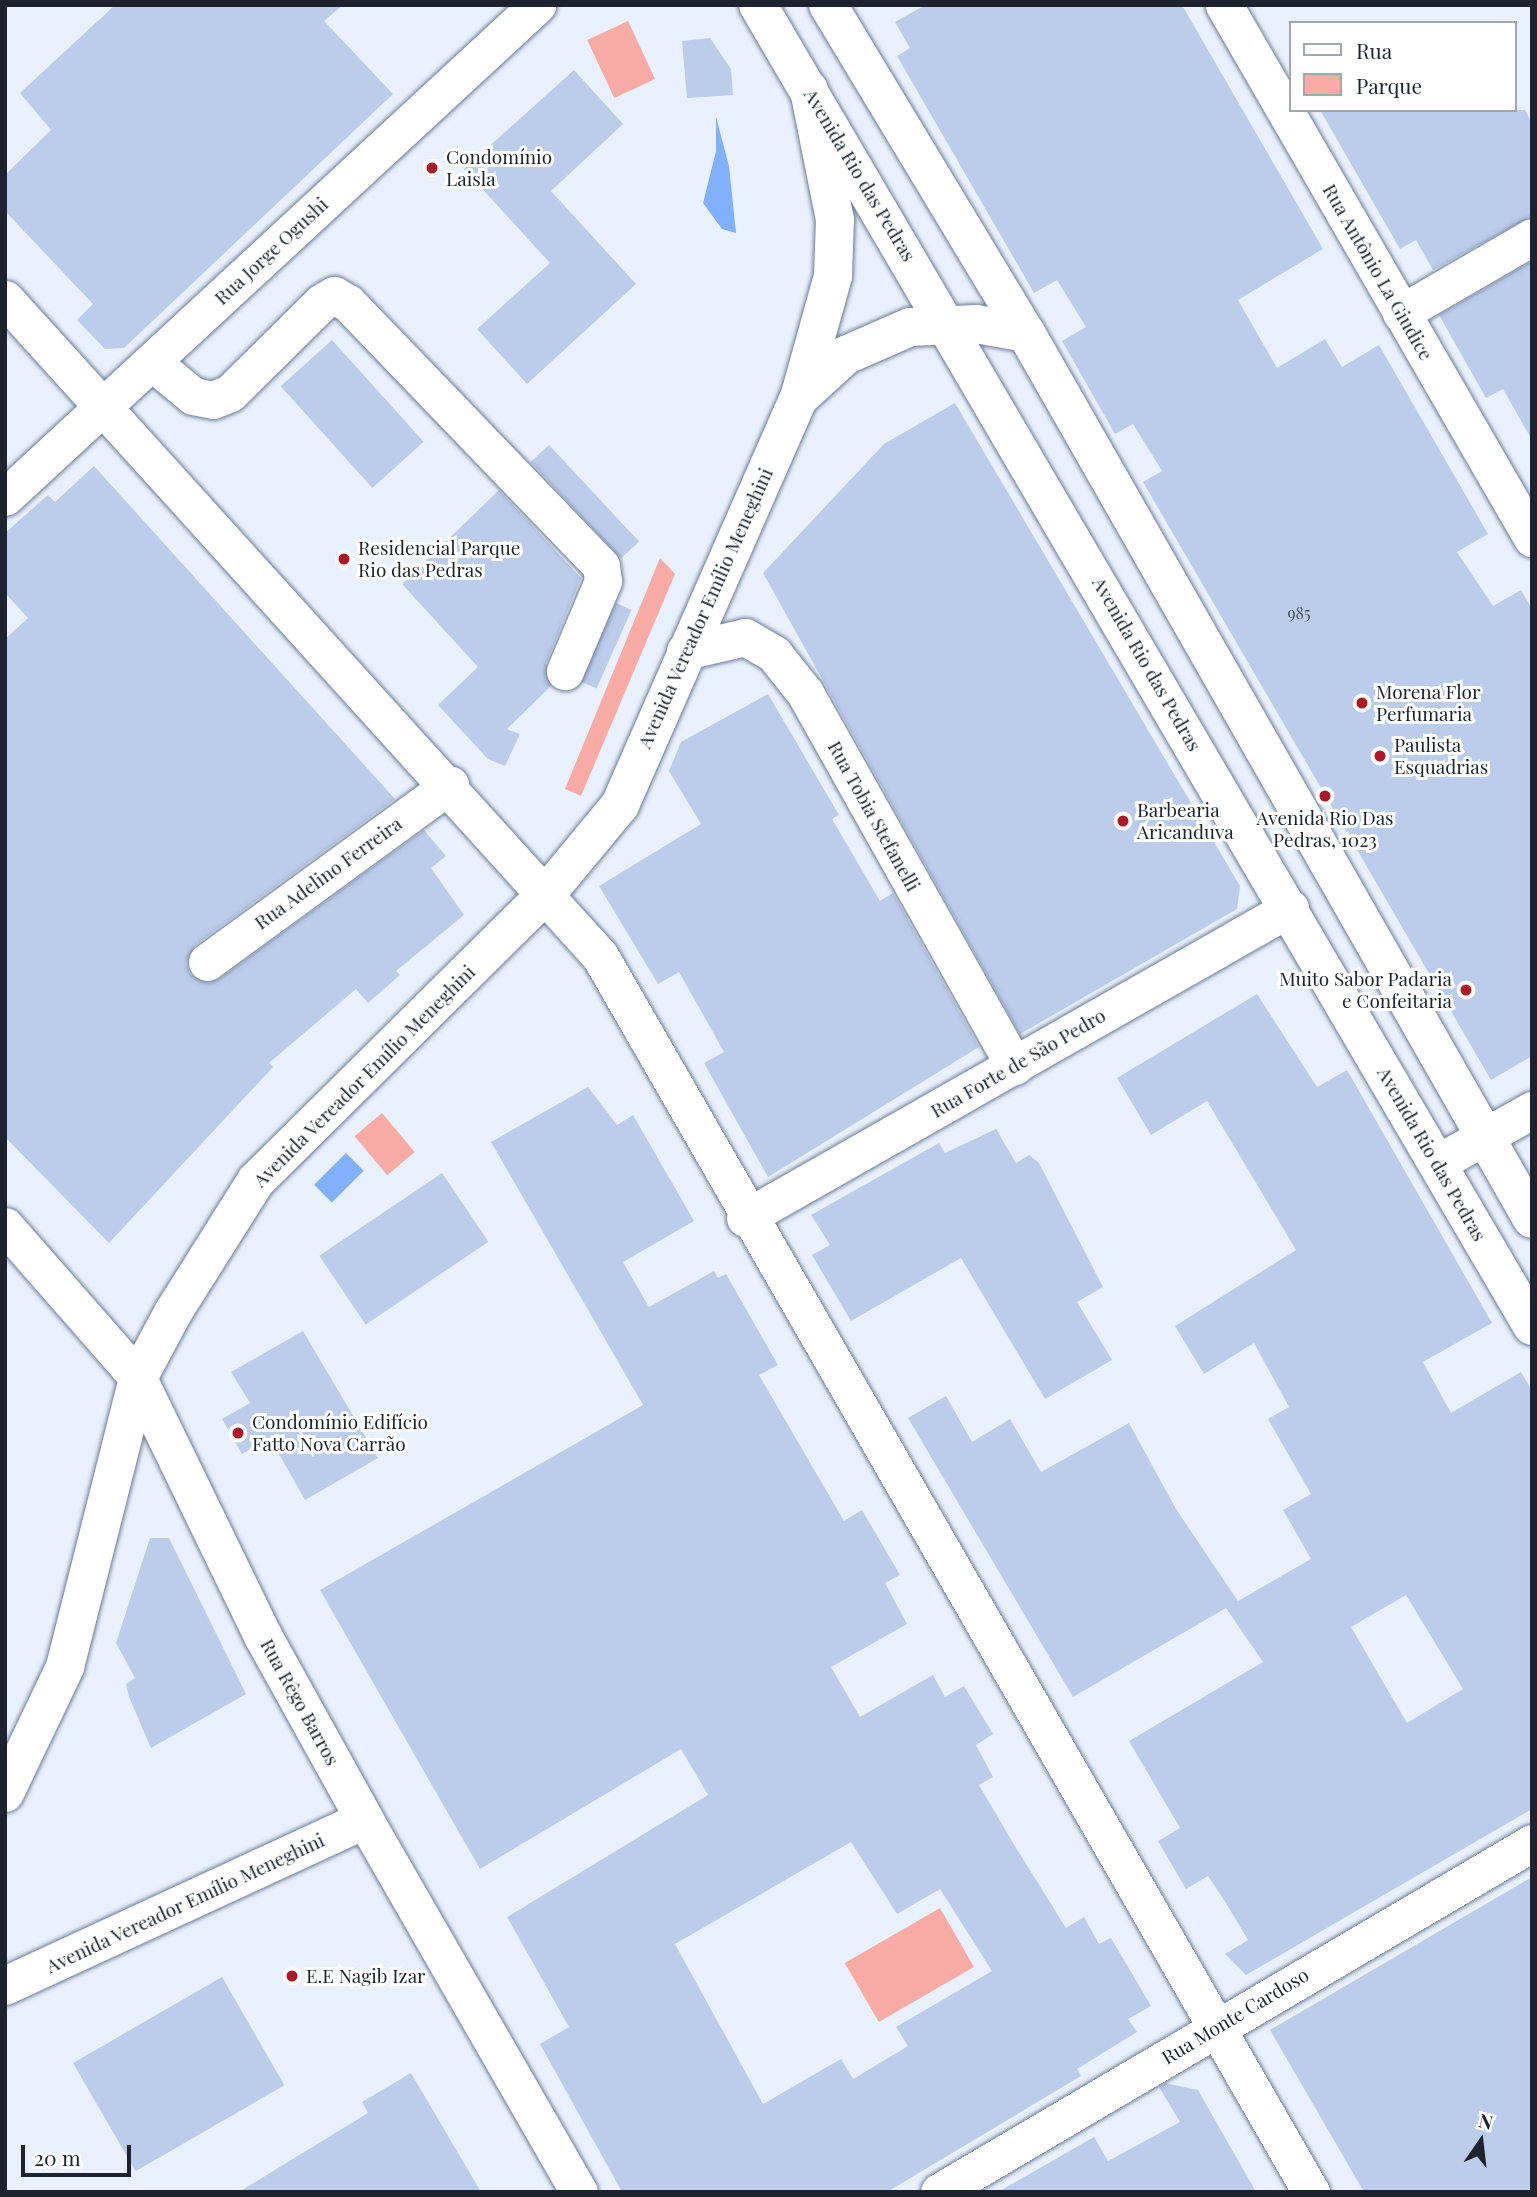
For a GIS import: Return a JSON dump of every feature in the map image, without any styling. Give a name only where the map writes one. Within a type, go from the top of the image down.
[{"type":"main road","name":"Avenida Rio das Pedras","points":[[758,5],[948,323],[1532,1326]]},
{"type":"main road","points":[[828,5],[1026,332],[1532,1219]]},
{"type":"main road","name":"Avenida Vereador Emílio Meneghini","points":[[5,1793],[65,1667],[138,1378],[256,1181],[548,892],[620,805],[685,651],[799,398],[833,276],[835,220],[809,90]]},
{"type":"main road","name":"Avenida Vereador Emílio Meneghini","points":[[799,398],[875,338],[948,323],[1026,332]]},
{"type":"main road","name":"Rua Rêgo Barros","points":[[138,1378],[263,1636],[365,1820]]},
{"type":"main road","name":"Avenida Vereador Emílio Meneghini","points":[[5,1986],[365,1820]]},
{"type":"street","name":"Rua Jorge Ogushi","points":[[5,497],[537,5]]},
{"type":"street","name":"Rua Antônio La Giudice","points":[[1224,5],[1532,538]]},
{"type":"street","points":[[1401,313],[1532,237]]},
{"type":"street","points":[[152,362],[193,396],[213,400],[230,393],[321,302],[334,295],[348,303],[601,566],[603,581],[565,671]]},
{"type":"street","points":[[5,299],[548,892],[600,956],[745,1218],[1311,2192]]},
{"type":"street","name":"Rua Tobia Stefanelli","points":[[685,651],[745,637],[782,664],[805,693],[1014,1066]]},
{"type":"street","name":"Rua Adelino Ferreira","points":[[207,962],[450,785]]},
{"type":"street","name":"Rua Forte de São Pedro","points":[[745,1218],[1290,908]]},
{"type":"street","points":[[1437,1163],[1532,1110]]},
{"type":"street","name":"Rua Rêgo Barros","points":[[5,1226],[138,1378]]},
{"type":"street","name":"Rua Rêgo Barros","points":[[365,1820],[579,2192]]},
{"type":"street","name":"Rua Monte Cardoso","points":[[939,2192],[1532,1843]]},
{"type":"green space","points":[[628,21],[655,79],[614,98],[587,40]]},
{"type":"green space","points":[[660,558],[675,574],[581,796],[565,789]]},
{"type":"green space","points":[[382,1113],[415,1152],[387,1175],[354,1136]]},
{"type":"green space","points":[[940,1908],[974,1967],[879,2022],[845,1963]]},
{"type":"water","points":[[716,117],[729,166],[736,233],[722,229],[703,203],[716,151]]},
{"type":"water","points":[[346,1153],[364,1171],[332,1202],[314,1185]]},
{"type":"building","points":[[115,5],[343,5],[324,21],[393,94],[124,348],[105,349],[77,320],[93,304],[5,211],[5,175],[51,130],[20,93]]},
{"type":"building","points":[[925,5],[1182,5],[1323,249],[1238,300],[1277,368],[1325,339],[1342,367],[1379,345],[1488,534],[1457,552],[1493,606],[1521,590],[1532,609],[1532,1056],[1491,1080],[1143,482],[1162,471],[1133,424],[1115,434],[1062,341],[1086,327],[1057,280],[1034,293],[897,56],[910,48],[895,22]]},
{"type":"building","points":[[710,38],[731,69],[733,95],[687,98],[682,41]]},
{"type":"building","points":[[574,70],[623,124],[551,191],[636,284],[527,384],[477,329],[550,263],[464,169]]},
{"type":"building","points":[[1525,110],[1532,123],[1532,216],[1433,270],[1416,240],[1400,249],[1321,112]]},
{"type":"building","points":[[1532,261],[1532,440],[1503,389],[1486,398],[1439,315]]},
{"type":"building","points":[[332,340],[424,442],[372,488],[281,386]]},
{"type":"building","points":[[955,403],[1240,886],[1237,909],[1020,1034],[763,573],[884,444]]},
{"type":"building","points":[[549,445],[639,542],[621,559],[531,462]]},
{"type":"building","points":[[94,466],[395,799],[195,945],[186,964],[191,975],[209,983],[219,979],[424,830],[446,856],[431,868],[464,915],[396,971],[400,975],[368,1003],[356,989],[269,1063],[273,1067],[109,1243],[5,1137],[5,639],[28,618],[5,593],[5,533],[48,495],[55,502]]},
{"type":"building","points":[[499,490],[581,578],[546,663],[551,686],[507,729],[520,734],[505,766],[488,759],[438,705],[478,667],[402,584]]},
{"type":"building","points":[[616,603],[632,610],[597,688],[581,682]]},
{"type":"building","points":[[768,694],[839,815],[832,819],[880,901],[893,893],[979,1047],[768,1177],[704,1063],[724,1052],[679,972],[658,984],[599,886],[701,824],[669,771],[681,742]]},
{"type":"building","points":[[1257,994],[1317,1087],[1347,1070],[1492,1323],[1423,1362],[1451,1413],[1521,1372],[1532,1391],[1532,1809],[1246,1975],[1225,1954],[1248,1940],[1226,1903],[1208,1876],[1186,1889],[1158,1841],[1180,1828],[1129,1741],[1263,1662],[1226,1608],[1073,1697],[908,1418],[946,1396],[972,1442],[1010,1419],[1041,1472],[1129,1423],[1176,1509],[1238,1601],[1311,1559],[1283,1510],[1311,1494],[1268,1419],[1289,1407],[1254,1343],[1204,1374],[1175,1326],[1296,1250],[1207,1101],[1151,1135],[1117,1078]],"holes":[[[1406,1595],[1463,1689],[1407,1723],[1351,1627]]]},
{"type":"building","points":[[588,1087],[617,1125],[633,1115],[694,1221],[623,1262],[649,1307],[714,1271],[718,1278],[726,1274],[778,1365],[759,1375],[844,1521],[862,1510],[900,1575],[885,1583],[907,1624],[831,1667],[860,1717],[933,1675],[945,1697],[964,1686],[993,1734],[976,1745],[993,1777],[979,1785],[1066,1928],[1084,1917],[1099,1944],[1111,1938],[1151,2006],[1128,2019],[1137,2032],[1077,2069],[1081,2076],[887,2192],[622,2192],[540,2044],[569,2027],[507,1917],[708,1795],[681,1749],[480,1869],[320,1590],[643,1405],[491,1142]],"holes":[[[851,1842],[897,1914],[940,1889],[992,1971],[896,2027],[908,2046],[853,2079],[841,2059],[763,2104],[675,1944]]]},
{"type":"building","points":[[996,1129],[1016,1163],[1029,1155],[1039,1163],[1103,1287],[1077,1302],[1112,1360],[1045,1399],[961,1258],[851,1321],[812,1255],[830,1245],[811,1215],[939,1143],[945,1153]]},
{"type":"building","points":[[442,1173],[488,1242],[366,1325],[319,1256]]},
{"type":"building","points":[[303,1331],[378,1458],[305,1500],[270,1438],[242,1454],[222,1419],[250,1403],[231,1372]]},
{"type":"building","points":[[150,1538],[169,1538],[246,1694],[151,1748],[126,1684],[135,1678],[116,1643]]},
{"type":"building","points":[[1532,1877],[1532,2192],[1364,2192],[1270,2030]]},
{"type":"building","points":[[222,1977],[284,2085],[136,2171],[73,2063]]},
{"type":"building","points":[[411,2073],[481,2192],[239,2192],[368,2113],[362,2102]]},
{"type":"building","points":[[1165,2083],[1198,2090],[1256,2192],[998,2192],[1094,2137],[1108,2161],[1180,2122],[1159,2087]]},
{"type":"place","name":"Condomínio Laisla","points":[[432,168]]},
{"type":"place","name":"Residencial Parque Rio das Pedras","points":[[344,559]]},
{"type":"place","name":"Morena Flor Perfumaria","points":[[1362,703]]},
{"type":"place","name":"Paulista Esquadrias","points":[[1380,756]]},
{"type":"place","name":"Avenida Rio Das Pedras, 1023","points":[[1325,796]]},
{"type":"place","name":"Barbearia Aricanduva","points":[[1123,821]]},
{"type":"place","name":"Muito Sabor Padaria e Confeitaria","points":[[1466,990]]},
{"type":"place","name":"Condomínio Edifício Fatto Nova Carrão","points":[[238,1433]]},
{"type":"place","name":"E.E Nagib Izar","points":[[292,1976]]}]
